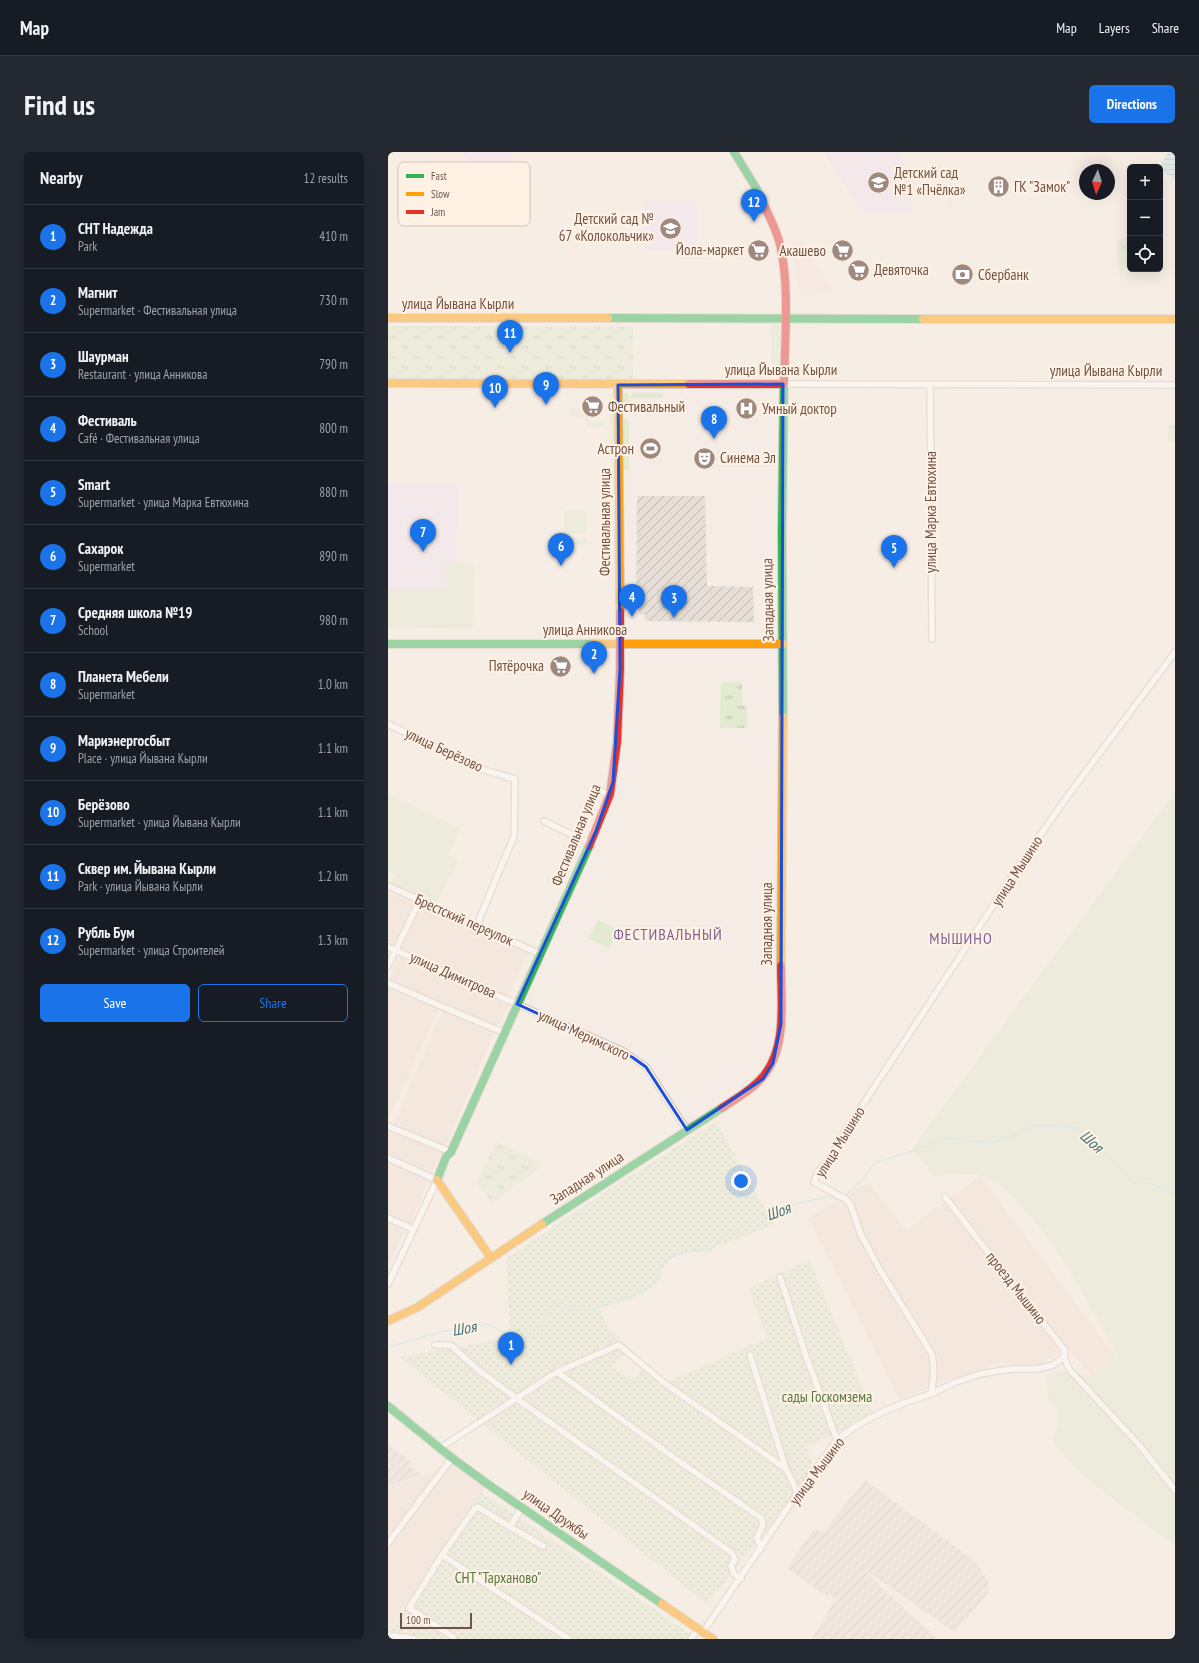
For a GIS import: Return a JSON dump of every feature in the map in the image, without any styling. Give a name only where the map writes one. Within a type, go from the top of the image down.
[{"type":"main road","name":"Западная улица","points":[[388,1321],[418,1307],[745,1093],[763,1079],[773,1063],[779,1043],[783,644],[782,568],[783,384],[785,319],[784,270],[779,242],[766,208],[734,152]]},
{"type":"main road","name":"улица Йывана Кырли","points":[[388,318],[1175,319]]},
{"type":"main road","name":"улица Йывана Кырли","points":[[388,383],[618,385],[783,384]]},
{"type":"main road","name":"Фестивальная улица","points":[[437,1180],[446,1170],[451,1159],[451,1152],[591,844],[606,793],[617,742],[620,644],[618,385]]},
{"type":"main road","name":"улица Анникова","points":[[388,644],[783,644]]},
{"type":"main road","points":[[437,1180],[491,1258]]},
{"type":"main road","name":"улица Дружбы","points":[[388,1406],[452,1458],[713,1639]]},
{"type":"street","name":"улица Йывана Кырли","points":[[783,384],[1175,385]]},
{"type":"street","name":"улица Марка Евтюхина","points":[[930,384],[932,639]]},
{"type":"street","name":"улица Мышино","points":[[691,1639],[700,1630],[740,1579],[837,1440],[845,1433],[867,1420],[895,1407],[931,1394],[935,1366],[932,1354],[880,1270],[861,1235],[851,1206],[847,1200],[814,1182],[839,1141],[1034,845],[1067,797],[1175,652]]},
{"type":"street","name":"улица Берёзово","points":[[388,724],[478,768],[515,779],[514,836],[477,925]]},
{"type":"street","points":[[544,821],[591,844]]},
{"type":"street","name":"Брестский переулок","points":[[388,886],[540,954]]},
{"type":"street","points":[[388,966],[420,900]]},
{"type":"street","name":"улица Димитрова","points":[[388,947],[517,1004]]},
{"type":"street","points":[[388,982],[442,1007],[505,1032]]},
{"type":"street","name":"улица Меримского","points":[[517,1004],[632,1057],[646,1067],[687,1130]]},
{"type":"street","points":[[388,1126],[451,1152]]},
{"type":"street","points":[[388,1158],[437,1180]]},
{"type":"street","name":"Фестивальная улица","points":[[388,1284],[437,1180]]},
{"type":"street","name":"проезд Мышино","points":[[945,1197],[1062,1346],[1065,1352],[1064,1357],[1069,1369],[1140,1446],[1175,1490]]},
{"type":"street","points":[[388,1218],[414,1229]]},
{"type":"street","points":[[780,1277],[806,1356],[837,1440]]},
{"type":"street","points":[[436,1345],[447,1344],[452,1346],[477,1369],[516,1398],[732,1553],[735,1560],[731,1566],[734,1574],[740,1579]]},
{"type":"street","points":[[440,1448],[557,1372],[619,1345],[663,1382],[786,1470]]},
{"type":"street","points":[[750,1355],[786,1470],[798,1494]]},
{"type":"street","points":[[931,1394],[956,1382],[980,1374],[1011,1369],[1037,1370],[1053,1365],[1064,1357]]},
{"type":"street","points":[[557,1372],[676,1459],[761,1518],[763,1525],[757,1537],[761,1549]]},
{"type":"street","points":[[388,1543],[452,1458]]},
{"type":"street","points":[[453,1639],[453,1637],[409,1608],[442,1555],[475,1508],[478,1507],[543,1546]]},
{"type":"street","points":[[510,1527],[522,1508]]},
{"type":"street","points":[[442,1555],[569,1639]]},
{"type":"street","points":[[388,1636],[415,1639]]},
{"type":"highlighted area","points":[[783,384],[781,1024],[773,1063],[763,1079],[687,1130],[646,1067],[632,1057],[517,1004],[596,831],[613,782],[620,669],[618,385]]},
{"type":"shaded area","points":[[456,152],[514,152],[508,162],[474,162]]},
{"type":"shaded area","name":"Детский сад №1 «Пчёлка»","points":[[824,152],[898,152],[914,177],[912,211],[862,214]]},
{"type":"shaded area","name":"Детский сад № 67 «Колокольчик»","points":[[644,201],[697,201],[697,251],[644,251]]},
{"type":"shaded area","points":[[798,241],[801,241],[833,290],[830,292],[799,296],[793,249],[791,246]]},
{"type":"shaded area","points":[[388,483],[459,484],[457,563],[474,564],[473,629],[388,628]]},
{"type":"shaded area","points":[[637,496],[705,496],[707,586],[753,587],[754,622],[645,621],[645,615],[639,615],[639,600],[636,599]]},
{"type":"shaded area","points":[[388,893],[413,903],[395,944],[388,941]]},
{"type":"shaded area","points":[[421,906],[528,953],[509,996],[402,948]]},
{"type":"shaded area","points":[[399,956],[509,1005],[497,1027],[388,981]]},
{"type":"shaded area","points":[[388,985],[439,1008],[388,1120]]},
{"type":"shaded area","points":[[443,1010],[495,1031],[445,1148],[393,1126]]},
{"type":"shaded area","points":[[388,1128],[443,1151],[432,1173],[388,1154]]},
{"type":"shaded area","points":[[388,1161],[429,1179],[410,1225],[388,1216]]},
{"type":"shaded area","points":[[980,1176],[1115,1356],[1092,1376],[1067,1348],[1032,1369],[998,1362],[899,1399],[808,1218],[868,1182],[906,1230]]},
{"type":"shaded area","points":[[388,1219],[406,1227],[388,1268]]},
{"type":"shaded area","points":[[388,1444],[412,1463],[409,1466],[421,1475],[388,1486]]},
{"type":"shaded area","points":[[453,1465],[484,1487],[388,1632],[388,1487]]},
{"type":"shaded area","points":[[865,1480],[976,1562],[988,1581],[988,1593],[954,1632],[862,1567],[881,1587],[937,1639],[812,1639],[836,1598],[822,1593],[787,1568],[815,1528],[823,1533]]},
{"type":"green space","points":[[949,174],[951,174],[951,210],[949,210]]},
{"type":"green space","points":[[1127,238],[1127,264],[1120,277],[1117,240]]},
{"type":"green space","points":[[1117,244],[1127,244],[1127,255],[1122,259],[1122,263],[1118,262]]},
{"type":"green space","points":[[771,321],[778,324],[781,331],[780,370],[778,374],[772,376]]},
{"type":"green space","points":[[388,326],[633,327],[633,380],[388,380]]},
{"type":"green space","points":[[622,393],[629,393],[629,413],[627,414],[622,412]]},
{"type":"green space","points":[[631,393],[663,393],[663,398],[631,398]]},
{"type":"green space","points":[[609,394],[616,394],[616,435],[613,435],[613,454],[610,456]]},
{"type":"green space","points":[[571,407],[580,408],[580,413],[588,413],[588,421],[605,422],[605,427],[586,426],[586,417],[571,416]]},
{"type":"green space","points":[[623,419],[629,419],[629,470],[623,470]]},
{"type":"green space","points":[[1168,425],[1175,425],[1175,441],[1168,441]]},
{"type":"green space","points":[[564,511],[587,511],[587,531],[584,534],[566,534],[564,531]]},
{"type":"green space","points":[[565,538],[587,538],[587,544],[565,545]]},
{"type":"green space","points":[[445,563],[474,564],[473,629],[388,628],[388,589],[445,590]]},
{"type":"green space","points":[[721,682],[742,682],[742,705],[747,705],[747,728],[720,728]]},
{"type":"green space","points":[[1175,792],[1175,1546],[1083,1476],[1051,1440],[1058,1426],[1058,1410],[1048,1397],[1046,1375],[1056,1370],[1092,1376],[1118,1354],[1060,1257],[1034,1221],[995,1181],[984,1176],[970,1174],[955,1174],[934,1177],[912,1149]]},
{"type":"green space","points":[[388,794],[460,828],[448,855],[459,861],[435,905],[391,884],[396,875],[388,871]]},
{"type":"green space","points":[[598,920],[618,929],[609,948],[589,939]]},
{"type":"green space","name":"сады Госкомзема","points":[[716,1122],[774,1225],[716,1247],[710,1251],[684,1253],[673,1257],[662,1269],[661,1277],[656,1285],[630,1300],[600,1308],[603,1320],[628,1348],[611,1367],[632,1380],[648,1363],[665,1383],[767,1338],[749,1288],[809,1260],[874,1415],[806,1447],[813,1465],[798,1491],[707,1604],[400,1357],[510,1338],[506,1259],[611,1188]]},
{"type":"green space","points":[[497,1141],[537,1162],[541,1167],[492,1203],[476,1182]]},
{"type":"green space","name":"СНТ \"Тарханово\"","points":[[481,1492],[698,1639],[431,1639],[388,1634]]},
{"type":"water","points":[[1168,152],[1175,152],[1175,179],[1163,172],[1162,163]]},
{"type":"waterway","name":"Шоя","points":[[845,1196],[863,1179],[875,1163],[931,1145],[939,1137],[990,1143],[1014,1135],[1034,1125],[1077,1128],[1107,1155],[1132,1182],[1152,1184],[1175,1195]]},
{"type":"waterway","name":"Шоя","points":[[388,1347],[444,1331],[487,1324],[515,1337],[530,1338],[544,1324],[548,1311],[553,1305],[560,1303],[575,1309],[589,1310],[634,1295],[646,1288],[659,1277],[659,1267],[665,1259],[692,1251],[707,1250],[718,1244],[726,1234],[780,1207],[828,1197],[841,1200]]},
{"type":"traffic: fast","points":[[734,152],[756,188],[763,203]]},
{"type":"traffic: fast","points":[[608,318],[923,319]]},
{"type":"traffic: fast","points":[[783,717],[782,530],[784,382]]},
{"type":"traffic: fast","points":[[388,644],[593,644]]},
{"type":"traffic: fast","points":[[437,1180],[446,1157],[451,1152],[589,846]]},
{"type":"traffic: fast","points":[[542,1224],[722,1108]]},
{"type":"traffic: fast","points":[[388,1406],[452,1458],[489,1485],[662,1604]]},
{"type":"traffic: slow","points":[[388,318],[608,318]]},
{"type":"traffic: slow","points":[[923,319],[1175,319]]},
{"type":"traffic: slow","points":[[388,383],[689,384]]},
{"type":"traffic: slow","points":[[618,385],[620,612]]},
{"type":"traffic: slow","points":[[593,644],[783,644]]},
{"type":"traffic: slow","points":[[781,966],[783,717]]},
{"type":"traffic: slow","points":[[437,1180],[491,1258]]},
{"type":"traffic: slow","points":[[388,1321],[418,1307],[542,1224]]},
{"type":"traffic: slow","points":[[662,1604],[713,1639]]},
{"type":"traffic: jam","points":[[763,203],[774,226],[779,241],[785,274],[786,311],[784,382]]},
{"type":"traffic: jam","points":[[689,384],[783,384]]},
{"type":"traffic: jam","points":[[589,846],[610,794],[617,742],[620,669],[620,612]]},
{"type":"traffic: jam","points":[[722,1108],[743,1095],[757,1083],[770,1067],[776,1054],[782,1010],[781,966]]},
{"type":"place","name":"Детский сад №1 «Пчёлка»","points":[[878,182]]},
{"type":"place","name":"ГК \"Замок\"","points":[[998,187]]},
{"type":"place","name":"Рубль Бум","points":[[754,222]]},
{"type":"place","name":"Детский сад № 67 «Колокольчик»","points":[[670,228]]},
{"type":"place","name":"Йола-маркет","points":[[759,250]]},
{"type":"place","name":"Акашево","points":[[842,251]]},
{"type":"place","name":"Девяточка","points":[[859,270]]},
{"type":"place","name":"Сбербанк","points":[[962,275]]},
{"type":"place","name":"Сквер им. Йывана Кырли","points":[[510,353]]},
{"type":"place","name":"Мариэнергосбыт","points":[[546,405]]},
{"type":"place","name":"Фестивальный","points":[[593,407]]},
{"type":"place","name":"Берёзово","points":[[495,408]]},
{"type":"place","name":"Умный доктор","points":[[746,409]]},
{"type":"place","name":"Планета Мебели","points":[[714,439]]},
{"type":"place","name":"Астрон","points":[[650,449]]},
{"type":"place","name":"Синема Эл","points":[[704,458]]},
{"type":"place","name":"Средняя школа №19","points":[[423,552]]},
{"type":"place","name":"Сахарок","points":[[561,566]]},
{"type":"place","name":"Smart","points":[[894,568]]},
{"type":"place","name":"Фестиваль","points":[[632,617]]},
{"type":"place","name":"Шаурман","points":[[674,618]]},
{"type":"place","name":"Пятёрочка","points":[[560,666]]},
{"type":"place","name":"Магнит","points":[[594,674]]},
{"type":"place","name":"СНТ Надежда","points":[[511,1365]]},
{"type":"district","name":"ФЕСТИВАЛЬНЫЙ","points":[[668,934]]},
{"type":"district","name":"МЫШИНО","points":[[961,938]]}]
